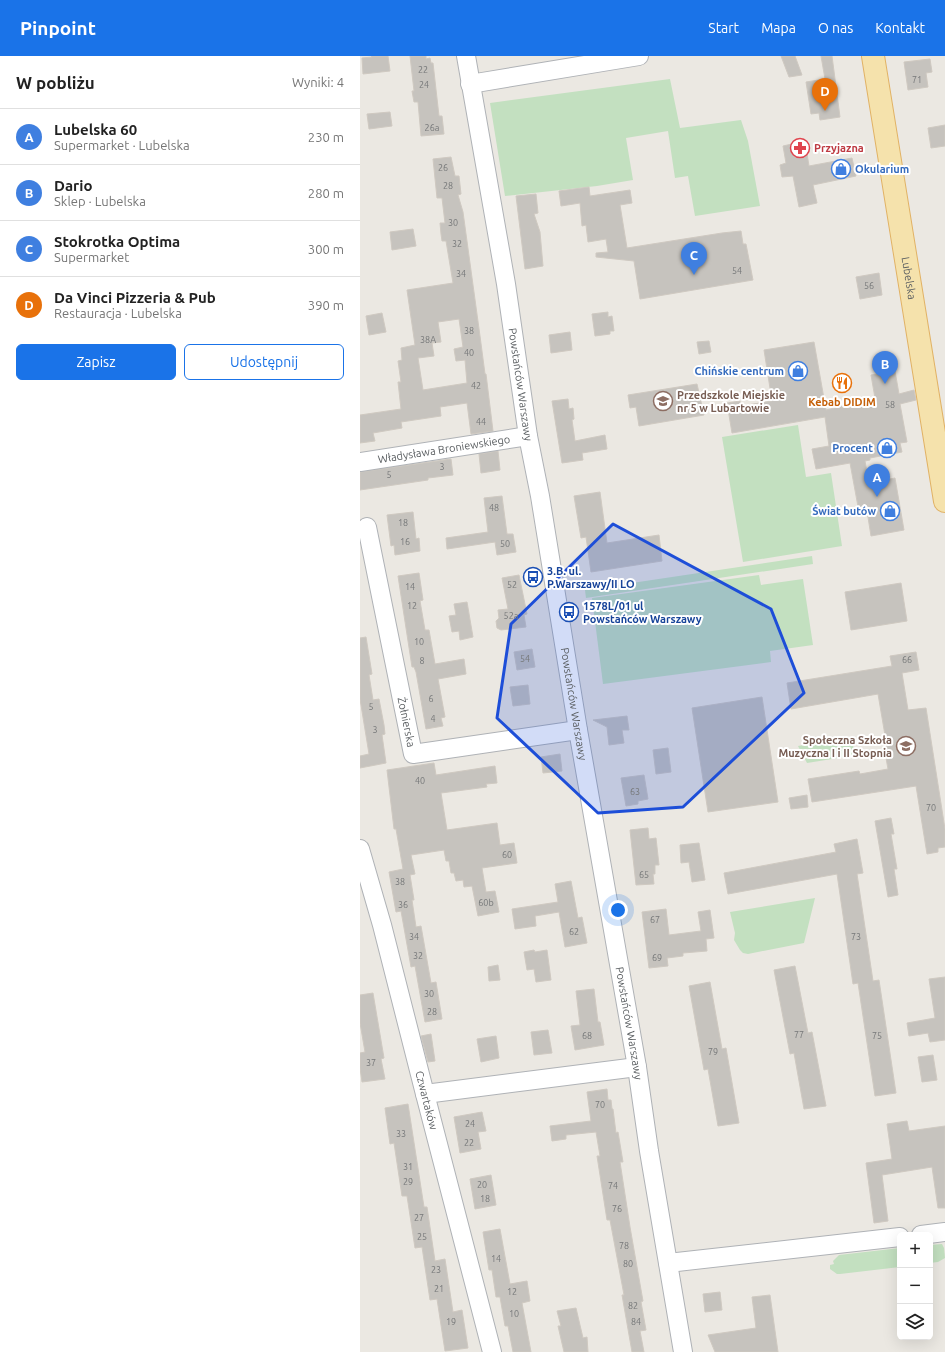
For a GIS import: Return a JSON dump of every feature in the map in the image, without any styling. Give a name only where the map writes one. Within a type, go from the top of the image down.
[{"type":"main road","name":"Lubelska","points":[[872,56],[945,501]]},
{"type":"street","name":"Powstańców Warszawy","points":[[466,56],[506,284],[528,436],[540,496],[578,730],[638,1067],[649,1151],[683,1352]]},
{"type":"street","points":[[470,84],[639,56]]},
{"type":"street","name":"Władysława Broniewskiego","points":[[360,462],[528,436]]},
{"type":"street","name":"Żołnierska","points":[[367,527],[413,754],[578,730]]},
{"type":"street","name":"Czwartaków","points":[[360,849],[382,925],[424,1094],[492,1352]]},
{"type":"street","points":[[424,1094],[638,1067]]},
{"type":"street","points":[[933,1234],[945,1232]]},
{"type":"street","points":[[668,1263],[897,1237]]},
{"type":"highlighted area","points":[[613,524],[771,609],[804,693],[683,807],[598,813],[497,718],[511,624]]},
{"type":"green space","points":[[670,79],[680,128],[741,120],[748,141],[760,206],[695,216],[688,176],[675,178],[668,131],[626,138],[633,180],[597,186],[505,196],[490,103]]},
{"type":"green space","points":[[798,425],[806,477],[831,473],[842,546],[743,562],[722,437]]},
{"type":"green space","points":[[812,556],[813,564],[586,598],[585,590]]},
{"type":"green space","points":[[759,575],[761,585],[803,579],[813,645],[770,651],[771,662],[603,684],[592,598]]},
{"type":"green space","points":[[848,737],[852,739],[854,751],[851,756],[807,763],[798,746]]},
{"type":"green space","points":[[815,898],[804,943],[748,954],[743,953],[740,950],[734,940],[735,933],[730,912]]},
{"type":"green space","points":[[942,1244],[944,1248],[945,1258],[938,1262],[933,1263],[933,1245]]},
{"type":"green space","points":[[897,1248],[897,1267],[837,1274],[830,1269],[830,1265],[834,1264],[833,1261],[839,1255]]},
{"type":"building","points":[[371,56],[388,56],[390,71],[363,74],[362,58],[372,57]]},
{"type":"building","points":[[410,56],[426,56],[426,59],[430,58],[431,63],[433,63],[439,116],[442,116],[444,134],[421,136],[418,102],[414,102],[412,91],[414,91]]},
{"type":"building","points":[[781,56],[795,56],[802,75],[789,77]]},
{"type":"building","points":[[821,56],[832,56],[840,117],[820,120],[819,113],[811,114],[806,82],[825,79]]},
{"type":"building","points":[[930,59],[932,72],[926,73],[928,87],[908,90],[904,62]]},
{"type":"building","points":[[390,112],[392,126],[369,129],[367,114]]},
{"type":"building","points":[[945,125],[945,146],[931,148],[928,128]]},
{"type":"building","points":[[805,141],[809,166],[852,158],[856,176],[813,185],[817,203],[799,207],[793,176],[782,177],[780,165],[786,163],[783,146]]},
{"type":"building","points":[[451,157],[455,176],[459,176],[461,194],[458,195],[463,212],[493,431],[471,434],[467,403],[440,407],[441,416],[401,422],[402,428],[373,433],[375,441],[360,443],[360,415],[401,409],[398,382],[401,382],[398,361],[402,360],[401,348],[415,345],[407,290],[453,283],[446,241],[442,241],[440,223],[445,223],[442,198],[437,198],[433,159]],"holes":[[[459,319],[463,347],[454,349],[456,361],[465,360],[467,383],[423,390],[418,358],[434,356],[432,343],[441,342],[438,322]]]},
{"type":"building","points":[[589,187],[590,196],[630,190],[632,203],[620,205],[627,248],[741,231],[743,244],[746,244],[753,280],[640,299],[634,261],[596,257],[596,253],[608,252],[606,239],[588,242],[586,225],[582,226],[580,203],[561,206],[559,191]]},
{"type":"building","points":[[536,194],[538,213],[534,214],[540,232],[543,266],[525,269],[516,196]]},
{"type":"building","points":[[413,229],[416,246],[392,250],[390,232]]},
{"type":"building","points":[[879,273],[882,295],[860,299],[856,277]]},
{"type":"building","points":[[608,312],[608,317],[612,316],[614,331],[610,331],[610,334],[595,336],[592,314]]},
{"type":"building","points":[[382,313],[386,332],[369,335],[366,316]]},
{"type":"building","points":[[570,332],[572,350],[551,353],[549,335]]},
{"type":"building","points":[[709,341],[711,352],[699,354],[697,342]]},
{"type":"building","points":[[814,342],[826,410],[875,398],[871,375],[895,371],[899,394],[914,390],[916,400],[900,404],[907,442],[900,443],[902,452],[870,458],[870,460],[865,461],[869,483],[895,478],[904,530],[871,536],[867,511],[859,512],[850,463],[816,469],[812,449],[829,446],[825,417],[732,433],[727,403],[740,401],[741,406],[772,401],[764,350]]},
{"type":"building","points":[[697,384],[704,415],[639,426],[636,407],[630,408],[628,395]]},
{"type":"building","points":[[568,399],[569,409],[573,408],[574,419],[572,420],[575,441],[605,435],[607,449],[582,453],[583,460],[562,463],[552,401]]},
{"type":"building","points":[[498,451],[500,470],[481,473],[479,454]]},
{"type":"building","points":[[451,459],[453,475],[360,490],[360,472]]},
{"type":"building","points":[[600,492],[607,543],[659,535],[662,561],[591,572],[586,537],[581,538],[574,496]]},
{"type":"building","points":[[502,496],[507,534],[513,534],[516,552],[497,555],[495,542],[447,549],[446,538],[488,532],[484,498]]},
{"type":"building","points":[[413,512],[416,539],[419,538],[420,551],[395,555],[394,545],[391,546],[387,515]]},
{"type":"building","points":[[419,573],[423,600],[420,601],[425,630],[429,630],[435,664],[464,659],[466,674],[438,679],[445,717],[441,718],[443,726],[426,729],[416,672],[414,667],[412,667],[398,576]]},
{"type":"building","points":[[519,575],[527,614],[524,615],[526,627],[501,630],[497,628],[496,621],[499,618],[498,610],[508,609],[502,578]]},
{"type":"building","points":[[901,583],[907,621],[851,630],[845,592]]},
{"type":"building","points":[[467,602],[473,637],[460,640],[459,631],[452,632],[449,616],[456,615],[454,604]]},
{"type":"building","points":[[366,637],[372,674],[369,675],[373,700],[379,699],[384,725],[385,734],[382,735],[386,763],[360,768],[360,756],[369,754],[360,699],[360,638]]},
{"type":"building","points":[[532,649],[535,667],[517,670],[514,652]]},
{"type":"building","points":[[916,652],[919,670],[902,673],[908,710],[926,708],[945,829],[945,847],[938,848],[938,852],[927,854],[916,786],[812,802],[808,779],[859,771],[860,774],[888,769],[884,747],[887,747],[878,694],[791,709],[787,683],[892,666],[890,656]]},
{"type":"building","points":[[528,685],[530,704],[513,706],[510,687]]},
{"type":"building","points":[[762,697],[778,802],[708,812],[692,708]]},
{"type":"building","points":[[627,716],[629,730],[622,730],[624,743],[609,745],[607,727],[593,720]]},
{"type":"building","points":[[668,748],[671,772],[656,774],[653,750]]},
{"type":"building","points":[[560,754],[562,771],[543,773],[541,757]]},
{"type":"building","points":[[434,763],[436,775],[495,766],[497,783],[486,784],[487,787],[441,793],[447,830],[497,823],[500,845],[514,843],[517,863],[482,868],[486,892],[495,891],[499,912],[478,916],[472,886],[464,887],[463,880],[456,881],[454,873],[451,873],[449,861],[446,861],[444,850],[411,855],[415,874],[410,875],[416,927],[421,926],[431,983],[436,982],[442,1019],[425,1022],[415,966],[411,967],[401,911],[396,912],[389,872],[403,869],[396,829],[394,829],[387,770]]},
{"type":"building","points":[[644,775],[648,799],[638,801],[638,804],[626,806],[621,778]]},
{"type":"building","points":[[807,795],[808,807],[791,809],[789,798]]},
{"type":"building","points":[[891,818],[894,834],[891,834],[897,869],[894,869],[898,895],[888,897],[875,821]]},
{"type":"building","points":[[648,828],[649,839],[656,838],[659,865],[655,865],[655,874],[653,874],[654,884],[636,885],[630,830]]},
{"type":"building","points":[[857,839],[863,873],[857,874],[873,981],[879,980],[896,1093],[875,1096],[858,983],[853,984],[837,874],[728,894],[724,873],[836,852],[834,844]]},
{"type":"building","points":[[699,843],[705,880],[692,882],[689,862],[681,863],[680,845]]},
{"type":"building","points":[[571,881],[578,918],[582,917],[587,943],[565,947],[559,912],[535,916],[536,926],[515,929],[512,909],[558,902],[555,884]]},
{"type":"building","points":[[666,909],[669,935],[701,931],[698,912],[710,910],[714,938],[706,939],[707,951],[683,953],[683,956],[667,958],[668,966],[649,968],[642,912]]},
{"type":"building","points":[[534,950],[535,952],[547,950],[551,980],[536,982],[534,969],[527,970],[524,952]]},
{"type":"building","points":[[498,965],[500,980],[489,981],[488,967]]},
{"type":"building","points":[[795,966],[808,1033],[812,1032],[826,1106],[804,1109],[794,1053],[790,1054],[774,970]]},
{"type":"building","points":[[945,977],[945,1040],[930,1042],[928,1033],[909,1036],[907,1023],[935,1018],[929,979]]},
{"type":"building","points":[[710,982],[722,1049],[726,1048],[739,1123],[718,1126],[708,1069],[704,1070],[689,986]]},
{"type":"building","points":[[594,989],[598,1022],[600,1022],[604,1045],[575,1050],[571,1026],[580,1025],[576,991]]},
{"type":"building","points":[[373,993],[384,1058],[381,1059],[385,1079],[362,1082],[360,1053],[365,1052],[360,1023],[360,995]]},
{"type":"building","points":[[548,1030],[552,1053],[534,1055],[531,1032]]},
{"type":"building","points":[[431,1034],[435,1061],[428,1062],[421,1036]]},
{"type":"building","points":[[496,1036],[499,1058],[481,1062],[477,1039]]},
{"type":"building","points":[[933,1055],[937,1080],[922,1082],[918,1057]]},
{"type":"building","points":[[607,1089],[608,1100],[611,1100],[613,1109],[616,1133],[618,1132],[623,1162],[620,1162],[643,1301],[641,1302],[646,1330],[640,1331],[644,1352],[632,1352],[622,1295],[624,1295],[610,1220],[607,1220],[597,1156],[600,1156],[596,1132],[566,1135],[566,1139],[552,1141],[550,1126],[591,1121],[587,1092]]},
{"type":"building","points":[[408,1104],[424,1207],[427,1207],[435,1261],[445,1259],[453,1312],[462,1310],[468,1348],[445,1351],[437,1299],[430,1300],[422,1247],[415,1248],[407,1196],[402,1196],[394,1143],[390,1144],[385,1108]]},
{"type":"building","points":[[482,1112],[486,1131],[478,1132],[481,1149],[460,1153],[454,1117]]},
{"type":"building","points":[[907,1121],[909,1131],[945,1126],[945,1208],[938,1208],[932,1167],[882,1175],[888,1221],[874,1223],[866,1163],[892,1159],[887,1124]]},
{"type":"building","points":[[491,1175],[496,1205],[475,1209],[470,1179]]},
{"type":"building","points":[[500,1229],[510,1284],[527,1281],[530,1301],[522,1303],[531,1352],[513,1352],[508,1326],[505,1326],[500,1297],[496,1297],[492,1270],[489,1270],[483,1232]]},
{"type":"building","points":[[720,1292],[722,1310],[705,1312],[703,1294]]},
{"type":"building","points":[[770,1295],[778,1352],[715,1352],[708,1335],[756,1328],[752,1297]]},
{"type":"building","points":[[576,1308],[583,1338],[587,1337],[588,1352],[564,1352],[558,1326],[561,1326],[557,1311]]},
{"type":"place","name":"Da Vinci Pizzeria & Pub","points":[[825,111]]},
{"type":"place","name":"Przyjazna","points":[[800,148]]},
{"type":"place","name":"Okularium","points":[[841,169]]},
{"type":"place","name":"Stokrotka Optima","points":[[694,275]]},
{"type":"place","name":"Chińskie centrum","points":[[798,371]]},
{"type":"place","name":"Kebab DIDIM","points":[[842,383]]},
{"type":"place","name":"Dario","points":[[885,384]]},
{"type":"place","name":"Przedszkole Miejskie nr 5 w Lubartowie","points":[[663,401]]},
{"type":"place","name":"Procent","points":[[887,448]]},
{"type":"place","name":"Lubelska 60","points":[[877,497]]},
{"type":"place","name":"Świat butów","points":[[890,511]]},
{"type":"place","name":"3.B. ul. P.Warszawy/II LO","points":[[533,577]]},
{"type":"place","name":"1578L/01 ul Powstańców Warszawy","points":[[569,612]]},
{"type":"place","name":"Społeczna Szkoła Muzyczna I i II Stopnia","points":[[906,746]]}]
